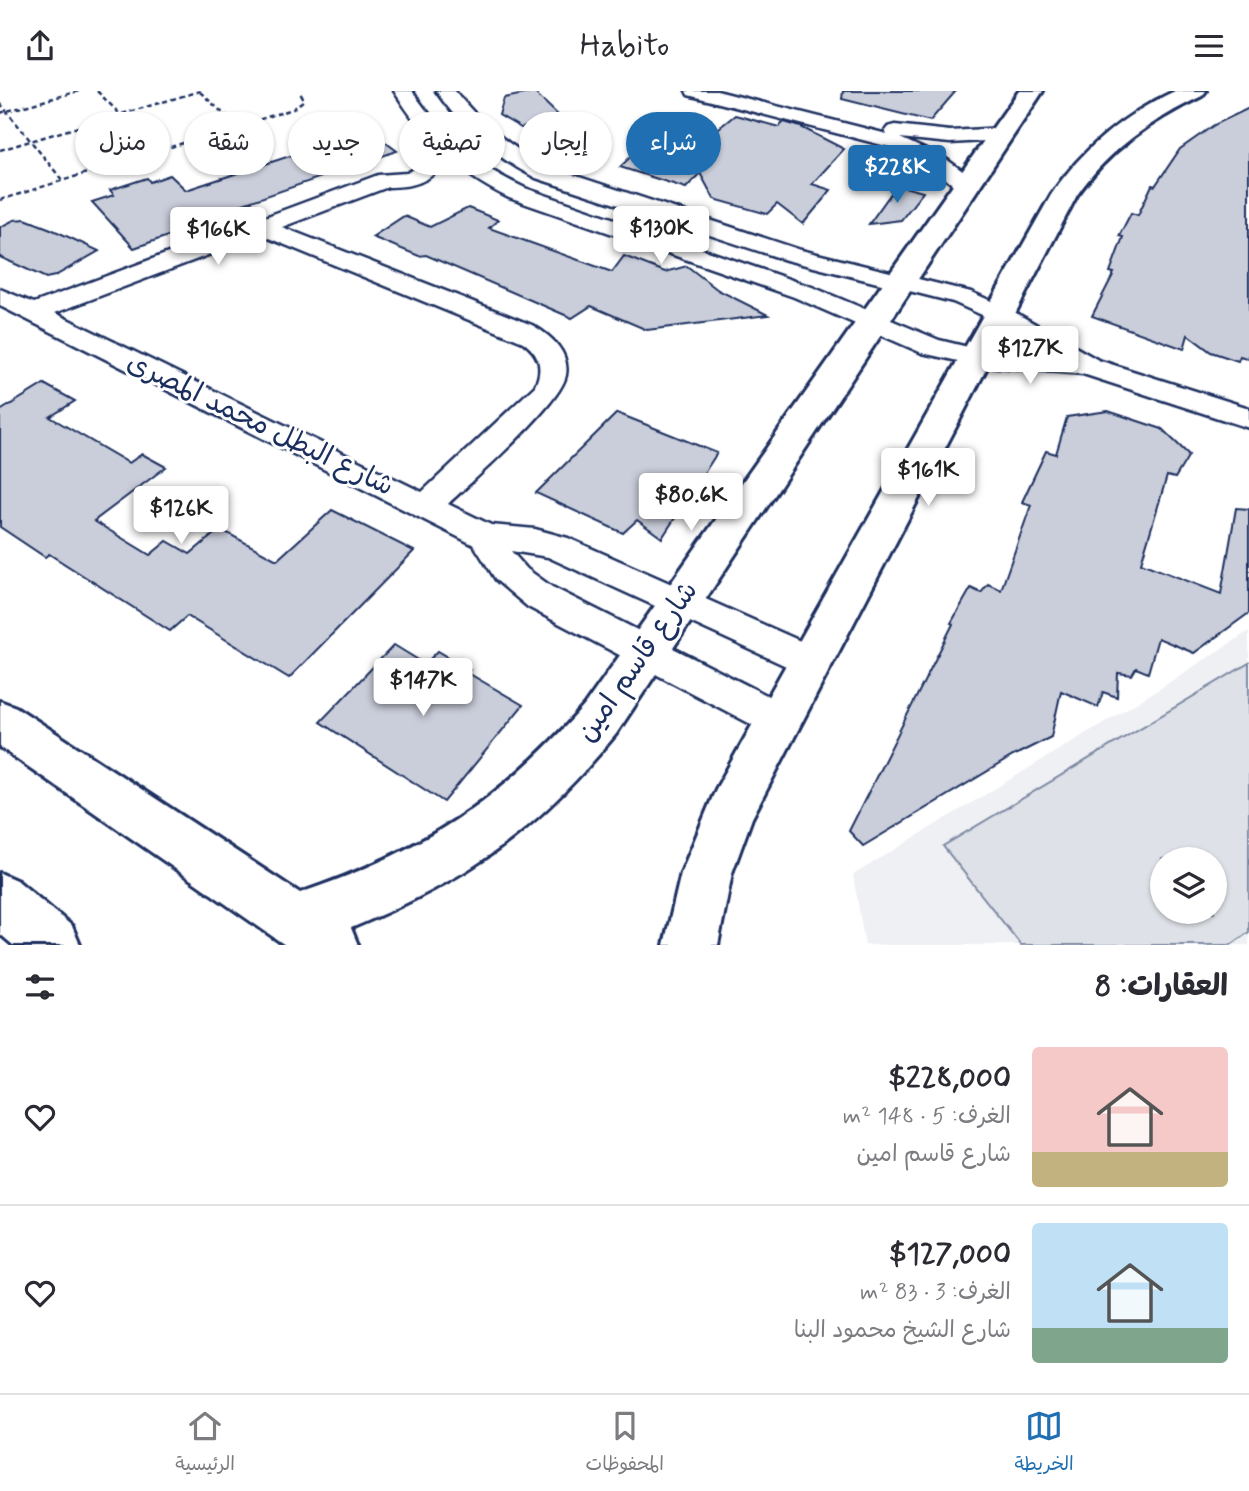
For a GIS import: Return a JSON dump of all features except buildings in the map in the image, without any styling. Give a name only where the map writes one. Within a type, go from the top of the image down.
[{"type":"main road","name":"شارع قاسم امين","points":[[314,933],[436,863],[514,810],[576,751],[1031,91]]},
{"type":"main road","points":[[691,945],[696,907],[719,835],[810,662],[1065,195],[1091,159],[1124,128],[1144,115],[1194,91]]},
{"type":"main road","points":[[0,721],[314,933]]},
{"type":"main road","points":[[0,899],[53,945]]},
{"type":"street","points":[[403,91],[417,112]]},
{"type":"street","points":[[445,91],[461,112]]},
{"type":"street","points":[[695,91],[901,144],[939,163],[967,185]]},
{"type":"street","points":[[738,91],[914,134],[968,137],[1002,134]]},
{"type":"street","points":[[505,152],[525,164],[579,185],[794,255],[942,290],[1000,314],[1088,366],[1249,418]]},
{"type":"street","points":[[34,312],[400,175]]},
{"type":"street","points":[[473,175],[517,193],[780,284],[921,343],[976,357],[1088,366]]},
{"type":"street","points":[[262,227],[523,331],[548,349],[555,365],[546,391],[426,507]]},
{"type":"street","name":"شارع البطل محمد المصرى","points":[[0,296],[486,537],[535,541],[579,557],[810,662]]},
{"type":"street","points":[[486,537],[500,564],[540,597],[779,720]]},
{"type":"path","points":[[0,113],[79,91]]},
{"type":"path","points":[[97,91],[119,112]]},
{"type":"path","points":[[128,112],[200,91],[223,112]]},
{"type":"path","points":[[274,114],[298,106],[304,100],[299,91]]},
{"type":"path","points":[[0,103],[63,181]]},
{"type":"path","points":[[0,150],[75,128]]},
{"type":"path","points":[[0,200],[82,175]]},
{"type":"shaded area","points":[[1249,631],[1249,945],[865,945],[853,875],[1159,689]]},
{"type":"shaded area","points":[[1249,663],[1249,932],[1231,945],[1021,945],[943,846]]}]
